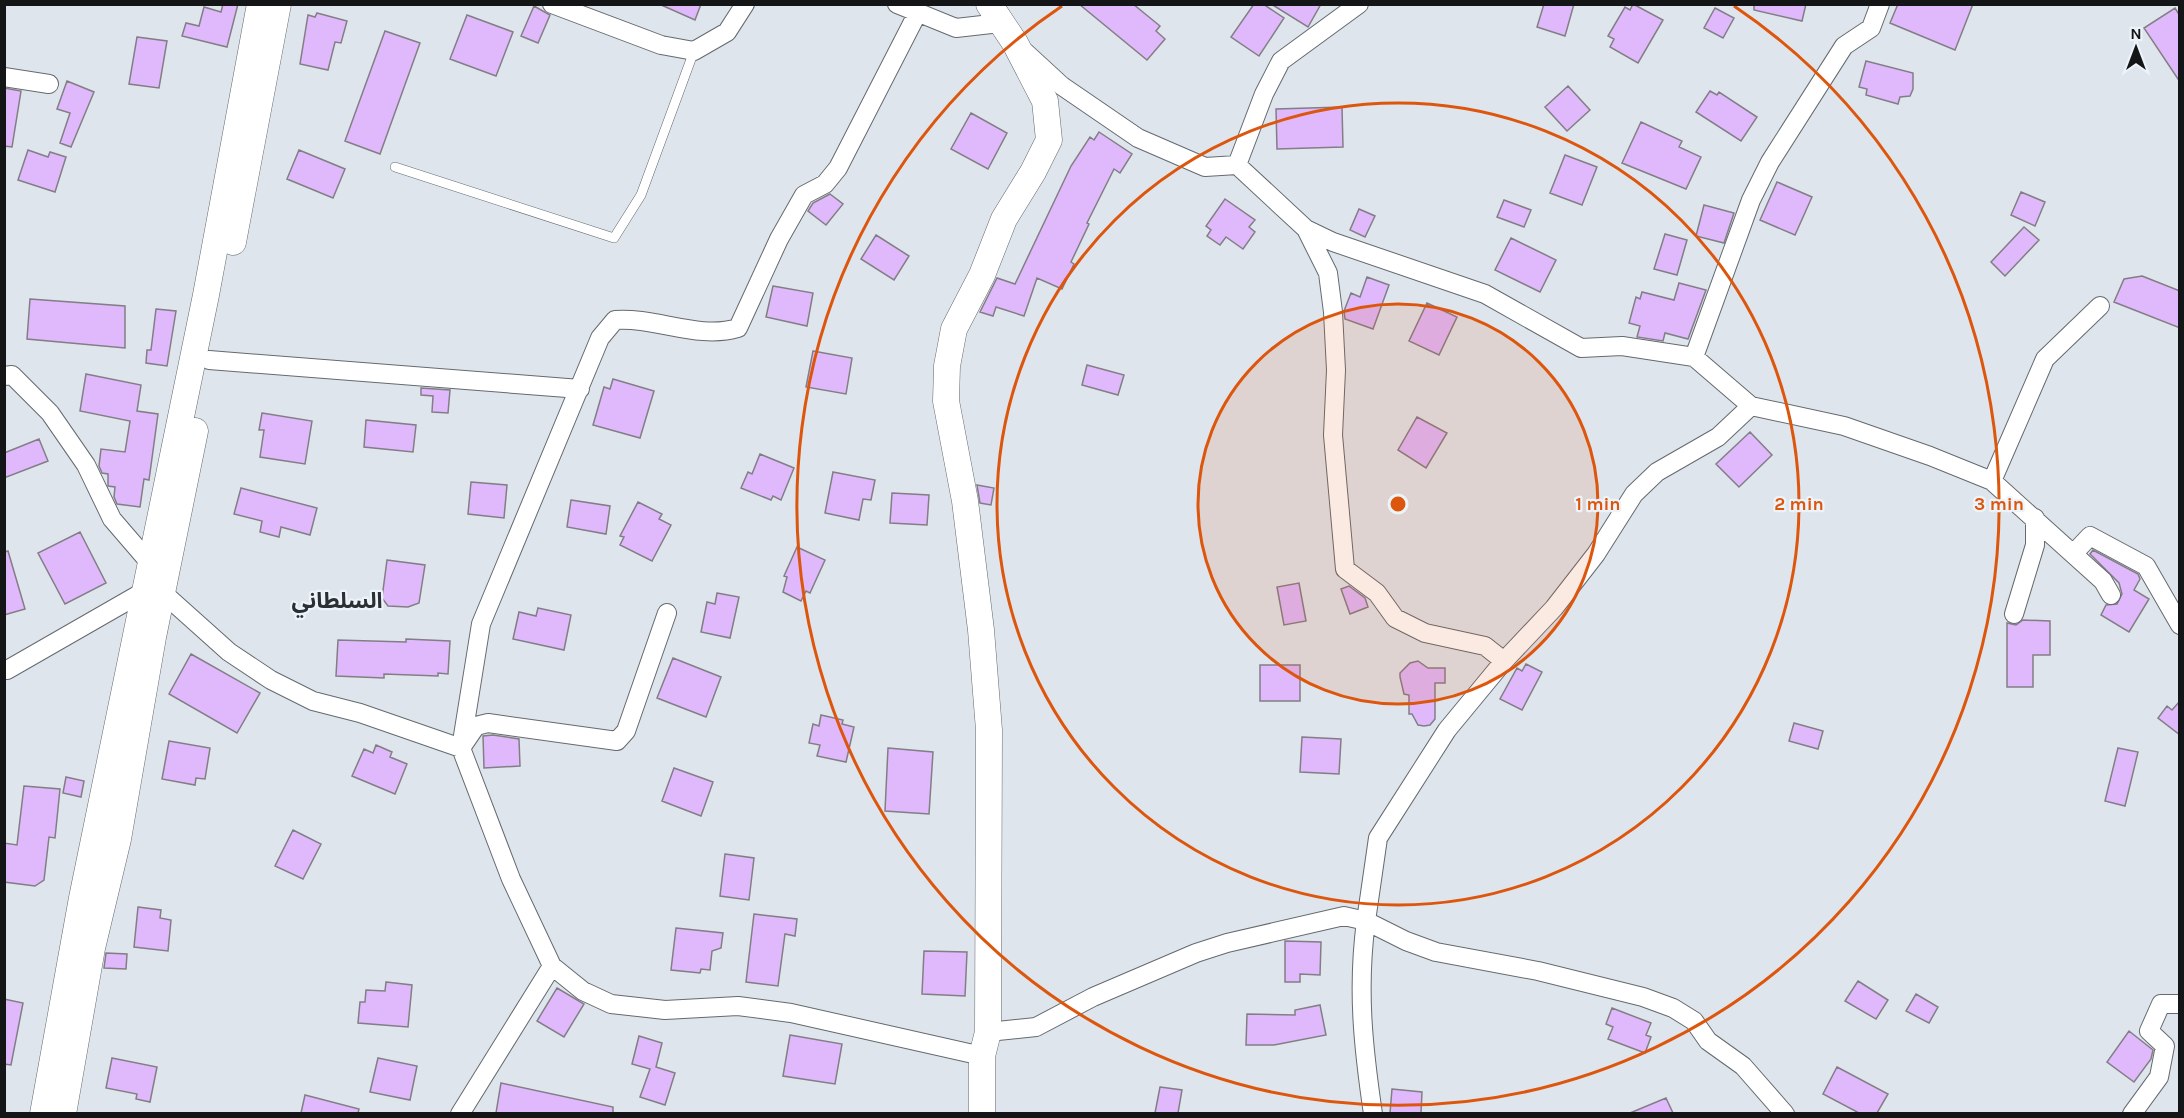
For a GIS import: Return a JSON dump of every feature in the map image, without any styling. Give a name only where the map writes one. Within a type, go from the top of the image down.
[{"type":"main road","points":[[63,1113],[92,948],[118,839],[153,592],[149,562],[206,295],[260,4]]},
{"type":"main road","points":[[43,1113],[82,898],[208,360],[261,107],[279,4]]},
{"type":"main road","points":[[982,1113],[989,730],[981,630],[964,501],[946,401],[947,366],[954,328],[982,275],[1004,219],[1033,172],[1048,140],[1045,101],[1001,23]]},
{"type":"street","points":[[552,4],[661,45],[694,51],[727,32],[746,4]]},
{"type":"street","points":[[897,4],[916,14],[956,28],[1001,23],[1062,86],[1138,138],[1205,167],[1237,165],[1306,229],[1333,242],[1485,294],[1581,348],[1622,346],[1694,357],[1751,406],[1844,426],[1930,456],[1992,481],[2074,553],[2103,581],[2111,595]]},
{"type":"street","points":[[1237,165],[1264,94],[1281,61],[1359,4]]},
{"type":"street","points":[[1694,357],[1751,200],[1770,162],[1844,46],[1871,28],[1880,4]]},
{"type":"street","points":[[916,14],[838,168],[825,184],[804,195],[779,239],[738,328],[723,333],[637,318],[615,320],[594,349],[580,389],[481,624],[461,748],[511,879],[541,938],[552,966],[583,991],[611,1004],[665,1010],[738,1006],[985,1044],[1036,1027],[1093,998],[1196,953],[1227,943],[1344,916],[1366,921],[1406,941],[1436,952],[1538,971],[1673,1008],[1694,1020],[1708,1041],[1743,1066],[1785,1113]]},
{"type":"street","points":[[4,77],[49,84]]},
{"type":"street","points":[[1306,229],[1328,273],[1333,312],[1336,370],[1333,435],[1345,569],[1377,593],[1395,618],[1425,633],[1485,646],[1504,661]]},
{"type":"street","points":[[1992,481],[2044,359],[2100,306]]},
{"type":"street","points":[[208,360],[580,389]]},
{"type":"street","points":[[4,376],[12,375],[50,413],[86,465],[112,519],[149,562]]},
{"type":"street","points":[[1373,1113],[1361,1037],[1360,966],[1378,838],[1447,730],[1575,581],[1634,494],[1657,472],[1718,437],[1751,406]]},
{"type":"street","points":[[2014,614],[2035,545],[2035,518]]},
{"type":"street","points":[[2074,553],[2091,536],[2146,567],[2180,625]]},
{"type":"street","points":[[7,670],[153,592],[229,652],[313,701],[360,713],[461,748]]},
{"type":"street","points":[[461,748],[476,726],[488,723],[617,741],[626,731],[667,613]]},
{"type":"street","points":[[460,1113],[552,966]]},
{"type":"street","points":[[2132,1113],[2159,1077],[2164,1046],[2149,1031],[2161,1004],[2180,1004]]},
{"type":"lane","points":[[395,167],[614,238],[641,195],[694,51]]},
{"type":"building","points":[[223,4],[238,4],[227,47],[182,36],[186,23],[199,26],[204,7],[221,12]]},
{"type":"building","points":[[659,4],[701,4],[695,20]]},
{"type":"building","points":[[1079,4],[1133,4],[1160,26],[1156,31],[1165,39],[1147,60]]},
{"type":"building","points":[[1254,4],[1263,4],[1284,18],[1259,56],[1231,37]]},
{"type":"building","points":[[1271,4],[1321,4],[1308,27]]},
{"type":"building","points":[[1544,4],[1574,4],[1565,36],[1537,27]]},
{"type":"building","points":[[1633,4],[1663,20],[1638,63],[1610,47],[1614,39],[1608,36],[1625,7],[1630,10]]},
{"type":"building","points":[[1754,4],[1806,4],[1802,21],[1754,10]]},
{"type":"building","points":[[1898,4],[1973,4],[1955,50],[1890,23]]},
{"type":"building","points":[[534,6],[550,15],[538,43],[521,36]]},
{"type":"building","points":[[1715,8],[1734,18],[1723,38],[1704,28]]},
{"type":"building","points":[[2175,8],[2180,16],[2180,82],[2144,28]]},
{"type":"building","points":[[317,13],[347,21],[341,43],[335,42],[328,70],[300,64],[308,15],[315,17]]},
{"type":"building","points":[[467,15],[513,32],[496,76],[450,59]]},
{"type":"building","points":[[385,31],[420,43],[380,154],[345,141]]},
{"type":"building","points":[[137,37],[167,41],[159,88],[129,84]]},
{"type":"building","points":[[1866,61],[1913,73],[1913,89],[1910,96],[1900,97],[1898,104],[1866,95],[1867,89],[1859,87]]},
{"type":"building","points":[[67,81],[94,92],[71,147],[60,143],[70,113],[57,109]]},
{"type":"building","points":[[1568,86],[1590,110],[1567,131],[1545,107]]},
{"type":"building","points":[[4,88],[21,91],[12,147],[4,146]]},
{"type":"building","points":[[1710,91],[1717,95],[1719,92],[1757,117],[1741,141],[1696,112]]},
{"type":"building","points":[[1342,107],[1343,147],[1277,149],[1276,109]]},
{"type":"building","points":[[971,113],[1007,133],[988,169],[951,149]]},
{"type":"building","points":[[1641,122],[1682,141],[1679,147],[1701,157],[1686,189],[1622,163]]},
{"type":"building","points":[[1099,132],[1132,154],[1120,173],[1114,169],[1087,223],[1089,224],[1071,262],[1074,264],[1062,289],[1037,278],[1024,316],[996,307],[993,316],[980,312],[997,278],[1015,284],[1071,166],[1090,137],[1094,140]]},
{"type":"building","points":[[28,150],[48,157],[50,152],[66,157],[55,192],[18,180]]},
{"type":"building","points":[[299,150],[345,169],[333,198],[287,179]]},
{"type":"building","points":[[1565,155],[1597,167],[1582,205],[1550,193]]},
{"type":"building","points":[[1777,182],[1812,197],[1795,235],[1760,220]]},
{"type":"building","points":[[2021,192],[2045,202],[2035,226],[2011,215]]},
{"type":"building","points":[[830,194],[843,204],[826,225],[808,211],[813,203]]},
{"type":"building","points":[[1225,199],[1255,220],[1249,227],[1255,232],[1243,249],[1226,237],[1220,245],[1207,236],[1211,230],[1206,226]]},
{"type":"building","points":[[1504,200],[1531,210],[1524,227],[1497,217]]},
{"type":"building","points":[[1704,205],[1734,213],[1724,243],[1696,236]]},
{"type":"building","points":[[1359,209],[1375,216],[1365,237],[1350,230]]},
{"type":"building","points":[[2024,227],[2039,240],[2005,276],[1991,262]]},
{"type":"building","points":[[1665,234],[1687,240],[1677,275],[1654,269]]},
{"type":"building","points":[[876,235],[909,256],[894,280],[861,259]]},
{"type":"building","points":[[1511,238],[1556,260],[1540,292],[1495,270]]},
{"type":"building","points":[[2142,276],[2180,291],[2180,328],[2114,302],[2124,279]]},
{"type":"building","points":[[1367,277],[1389,285],[1373,329],[1345,319],[1344,311],[1351,293],[1360,297]]},
{"type":"building","points":[[1679,283],[1706,290],[1688,339],[1665,333],[1663,341],[1637,337],[1640,326],[1629,323],[1636,297],[1640,299],[1642,292],[1674,300]]},
{"type":"building","points":[[773,286],[813,293],[807,326],[766,317]]},
{"type":"building","points":[[30,299],[125,306],[125,348],[27,339]]},
{"type":"building","points":[[1427,303],[1457,317],[1439,355],[1409,341]]},
{"type":"building","points":[[156,309],[176,311],[167,366],[146,363],[147,350],[151,350]]},
{"type":"building","points":[[813,351],[852,358],[846,394],[806,387]]},
{"type":"building","points":[[1087,365],[1124,375],[1118,395],[1082,385]]},
{"type":"building","points":[[86,374],[141,385],[137,411],[158,414],[149,480],[144,479],[140,507],[117,504],[114,497],[115,487],[108,486],[108,474],[102,473],[99,466],[101,449],[125,452],[130,421],[80,411]]},
{"type":"building","points":[[613,379],[654,391],[640,438],[593,425],[604,387],[610,389]]},
{"type":"building","points":[[421,388],[450,390],[448,413],[432,412],[433,396],[421,395]]},
{"type":"building","points":[[262,413],[312,421],[305,464],[260,457],[264,430],[259,430]]},
{"type":"building","points":[[1417,417],[1447,433],[1426,468],[1398,450]]},
{"type":"building","points":[[366,420],[416,425],[413,452],[364,447]]},
{"type":"building","points":[[1750,432],[1772,455],[1739,487],[1716,464]]},
{"type":"building","points":[[39,439],[48,461],[4,478],[4,453]]},
{"type":"building","points":[[760,454],[794,468],[781,500],[773,496],[771,500],[741,488],[748,472],[752,474]]},
{"type":"building","points":[[833,472],[875,480],[871,500],[863,499],[859,520],[825,513]]},
{"type":"building","points":[[471,482],[507,485],[504,518],[468,514]]},
{"type":"building","points":[[977,485],[994,488],[991,505],[980,503]]},
{"type":"building","points":[[241,488],[317,508],[310,535],[281,527],[279,537],[260,532],[262,521],[234,514]]},
{"type":"building","points":[[892,493],[929,495],[927,525],[890,523]]},
{"type":"building","points":[[571,500],[610,506],[606,534],[567,527]]},
{"type":"building","points":[[638,502],[662,514],[659,519],[671,525],[652,561],[620,545],[624,537],[620,536]]},
{"type":"building","points":[[80,532],[106,583],[65,604],[38,553]]},
{"type":"building","points":[[797,547],[825,560],[810,593],[806,591],[801,601],[783,592],[787,577],[784,576]]},
{"type":"building","points":[[2093,550],[2138,574],[2140,579],[2134,590],[2149,599],[2129,632],[2101,615],[2106,605],[2117,604],[2122,594],[2119,583],[2090,554]]},
{"type":"building","points":[[8,551],[25,609],[4,615],[4,552]]},
{"type":"building","points":[[387,560],[425,565],[419,603],[408,607],[388,606],[382,598]]},
{"type":"building","points":[[1299,583],[1306,621],[1284,625],[1277,587]]},
{"type":"building","points":[[1349,586],[1365,598],[1368,607],[1350,614],[1341,589]]},
{"type":"building","points":[[717,593],[739,597],[730,638],[701,632],[707,602],[715,604]]},
{"type":"building","points":[[538,608],[571,615],[564,650],[513,639],[519,612],[536,616]]},
{"type":"building","points":[[2023,620],[2050,621],[2050,655],[2033,655],[2033,687],[2007,687],[2007,623],[2016,625]]},
{"type":"building","points":[[406,639],[450,641],[448,674],[438,673],[438,676],[384,674],[384,678],[336,676],[338,640],[406,642]]},
{"type":"building","points":[[191,654],[260,693],[237,733],[169,694]]},
{"type":"building","points":[[673,658],[721,677],[706,717],[657,698]]},
{"type":"building","points":[[1418,661],[1428,668],[1445,668],[1445,683],[1435,683],[1435,719],[1430,725],[1424,726],[1418,725],[1412,714],[1409,714],[1409,695],[1404,694],[1400,677],[1400,673],[1410,663]]},
{"type":"building","points":[[1526,664],[1542,672],[1522,710],[1500,699],[1517,668],[1522,671]]},
{"type":"building","points":[[1260,665],[1300,665],[1300,701],[1260,701]]},
{"type":"building","points":[[2180,701],[2180,735],[2158,718],[2167,706],[2172,710]]},
{"type":"building","points":[[821,715],[843,720],[842,724],[854,727],[846,762],[817,756],[820,745],[809,743],[813,724],[819,726]]},
{"type":"building","points":[[1794,723],[1823,731],[1818,749],[1789,741]]},
{"type":"building","points":[[493,735],[519,739],[520,766],[484,768],[483,736]]},
{"type":"building","points":[[1302,737],[1341,739],[1339,774],[1300,772]]},
{"type":"building","points":[[169,741],[210,748],[205,779],[196,778],[195,785],[162,779]]},
{"type":"building","points":[[376,745],[392,752],[390,757],[407,764],[395,794],[352,776],[364,749],[373,753]]},
{"type":"building","points":[[888,748],[933,752],[929,814],[885,811]]},
{"type":"building","points":[[2118,748],[2138,752],[2125,806],[2105,801]]},
{"type":"building","points":[[674,768],[713,782],[701,816],[662,801]]},
{"type":"building","points":[[66,777],[84,781],[81,797],[63,793]]},
{"type":"building","points":[[24,786],[60,789],[55,838],[49,837],[44,880],[35,886],[4,882],[4,843],[17,845]]},
{"type":"building","points":[[293,830],[321,844],[303,879],[275,866]]},
{"type":"building","points":[[725,854],[754,858],[749,900],[720,896]]},
{"type":"building","points":[[138,907],[161,910],[160,918],[171,920],[168,951],[134,947]]},
{"type":"building","points":[[754,914],[797,919],[795,936],[785,934],[778,986],[746,982]]},
{"type":"building","points":[[676,928],[723,933],[721,948],[712,951],[710,970],[701,969],[700,973],[671,970]]},
{"type":"building","points":[[1285,941],[1321,942],[1320,975],[1300,974],[1300,982],[1285,982]]},
{"type":"building","points":[[924,951],[967,952],[965,996],[922,994]]},
{"type":"building","points":[[106,953],[127,954],[126,969],[104,968]]},
{"type":"building","points":[[1858,981],[1888,1000],[1876,1019],[1845,1001]]},
{"type":"building","points":[[386,982],[412,985],[408,1027],[358,1023],[360,1002],[365,1002],[366,990],[385,991]]},
{"type":"building","points":[[557,988],[584,1004],[564,1037],[537,1021]]},
{"type":"building","points":[[1916,994],[1938,1007],[1929,1023],[1906,1011]]},
{"type":"building","points":[[4,999],[23,1003],[11,1065],[4,1064]]},
{"type":"building","points":[[1320,1005],[1326,1035],[1274,1045],[1246,1045],[1247,1014],[1295,1015],[1295,1010]]},
{"type":"building","points":[[1612,1008],[1651,1023],[1646,1035],[1651,1037],[1645,1053],[1608,1039],[1613,1027],[1606,1024]]},
{"type":"building","points":[[2129,1031],[2153,1050],[2151,1059],[2134,1082],[2107,1062]]},
{"type":"building","points":[[790,1035],[842,1044],[835,1084],[783,1076]]},
{"type":"building","points":[[639,1036],[662,1043],[656,1067],[675,1073],[665,1105],[640,1097],[650,1069],[632,1064]]},
{"type":"building","points":[[112,1058],[157,1067],[150,1102],[136,1099],[137,1094],[106,1088]]},
{"type":"building","points":[[378,1058],[417,1066],[410,1100],[370,1092]]},
{"type":"building","points":[[1837,1067],[1888,1094],[1877,1113],[1859,1113],[1823,1094]]},
{"type":"building","points":[[501,1083],[613,1107],[613,1113],[496,1113]]},
{"type":"building","points":[[1160,1087],[1182,1090],[1178,1113],[1155,1113]]},
{"type":"building","points":[[1392,1089],[1422,1092],[1421,1113],[1390,1113]]},
{"type":"building","points":[[305,1095],[359,1109],[358,1113],[301,1113]]},
{"type":"building","points":[[1666,1098],[1673,1113],[1630,1113]]},
{"type":"district","name":"السلطاني","points":[[337,600]]}]
